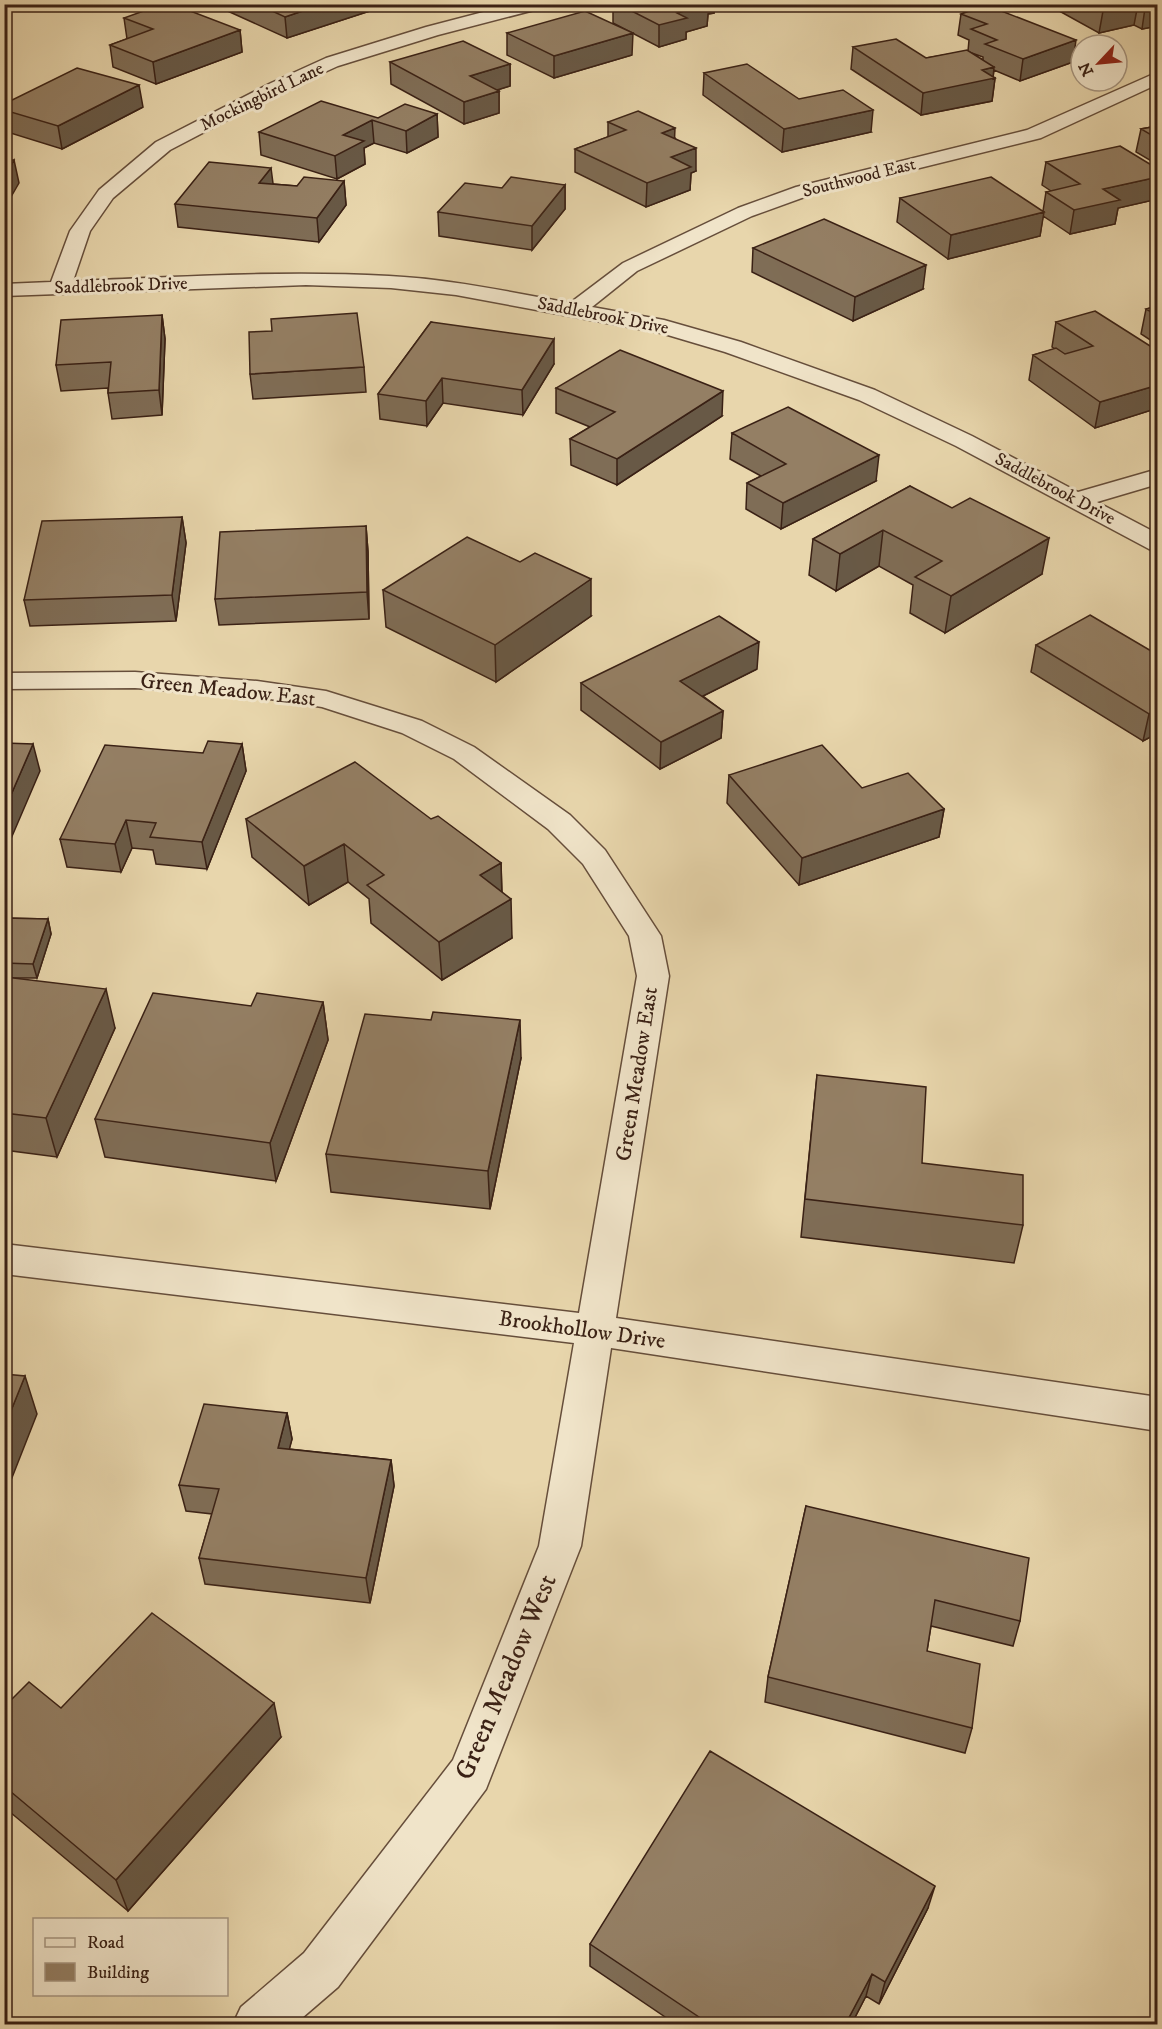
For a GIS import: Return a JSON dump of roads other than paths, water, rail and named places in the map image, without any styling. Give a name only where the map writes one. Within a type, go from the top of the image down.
[{"type":"street","name":"Mockingbird Lane","points":[[60,288],[80,231],[106,194],[163,146],[277,87],[332,62],[432,31],[536,4]]},
{"type":"street","name":"Southwood East","points":[[575,310],[630,267],[745,212],[803,191],[1034,134],[1158,77]]},
{"type":"street","name":"Saddlebrook Drive","points":[[4,290],[306,279],[391,282],[456,289],[664,327],[733,347],[867,395],[964,441],[1158,544]]},
{"type":"street","points":[[1076,500],[1158,476]]},
{"type":"street","name":"Green Meadow East","points":[[4,681],[135,680],[257,689],[326,699],[412,727],[464,753],[559,822],[594,858],[645,936],[653,976],[595,1330]]},
{"type":"street","name":"Brookhollow Drive","points":[[4,1259],[595,1330],[1158,1414]]},
{"type":"street","name":"Green Meadow West","points":[[258,2025],[321,1971],[470,1774],[560,1546],[595,1330]]}]
